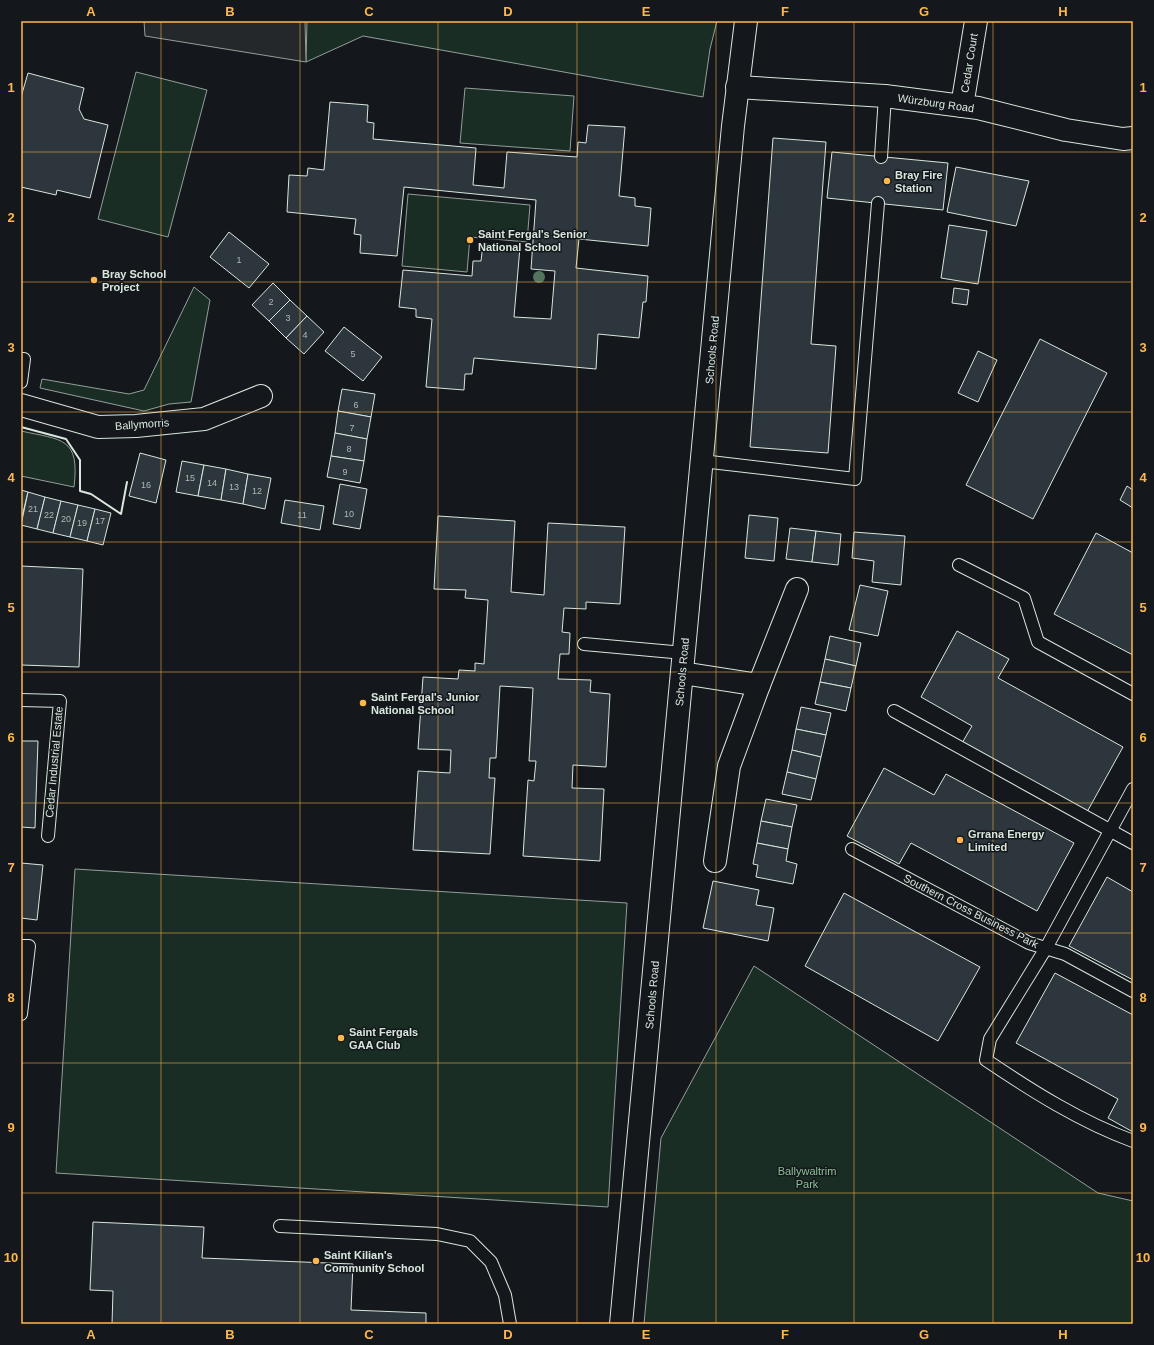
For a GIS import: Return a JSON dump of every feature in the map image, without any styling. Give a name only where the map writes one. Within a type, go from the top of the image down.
[{"type":"street","name":"Schools Road","points":[[621,1324],[737,87],[746,21]]},
{"type":"street","name":"Cedar Court","points":[[962,106],[976,21]]},
{"type":"street","name":"Würzburg Road","points":[[737,87],[885,96],[978,108],[1066,130],[1123,139],[1133,138]]},
{"type":"street","name":"Ballymorris","points":[[21,405],[98,427],[136,426],[204,419],[261,396]]},
{"type":"street","points":[[715,861],[728,766],[797,589]]},
{"type":"street","points":[[683,663],[759,685]]},
{"type":"lane","points":[[881,157],[885,96]]},
{"type":"lane","points":[[702,461],[855,479],[878,203]]},
{"type":"lane","points":[[21,359],[24,359],[21,382]]},
{"type":"lane","points":[[959,566],[1024,598],[1038,642],[1133,694]]},
{"type":"lane","points":[[584,644],[683,663]]},
{"type":"lane","name":"Cedar Industrial Estate","points":[[21,700],[60,701],[48,836]]},
{"type":"lane","points":[[894,711],[1110,832],[1133,843]]},
{"type":"lane","points":[[1133,789],[1046,948],[990,1039],[986,1060],[1021,1084],[1105,1131],[1133,1141]]},
{"type":"lane","name":"Southern Cross Business Park","points":[[852,849],[1029,943],[1065,954],[1133,991]]},
{"type":"lane","points":[[21,946],[29,946],[21,1014]]},
{"type":"lane","points":[[280,1226],[437,1234],[470,1241],[491,1262],[505,1295],[510,1324]]},
{"type":"green space","points":[[307,21],[717,21],[710,49],[703,97],[363,36],[306,62]]},
{"type":"green space","points":[[136,72],[207,90],[168,237],[98,219]]},
{"type":"green space","points":[[465,88],[574,96],[570,151],[460,143]]},
{"type":"green space","points":[[408,194],[530,205],[527,242],[470,237],[467,272],[402,266]]},
{"type":"green space","points":[[194,287],[210,300],[191,402],[169,404],[144,411],[40,388],[42,379],[129,394],[144,390]]},
{"type":"green space","points":[[21,431],[57,439],[71,450],[74,458],[74,487],[21,476]]},
{"type":"green space","name":"Saint Fergals GAA Club","points":[[75,869],[627,903],[608,1207],[56,1173]]},
{"type":"green space","name":"Ballywaltrim Park","points":[[754,966],[1098,1193],[1133,1201],[1133,1324],[644,1324],[661,1138]]},
{"type":"shaded area","points":[[144,21],[305,21],[306,62],[145,36]]},
{"type":"building","points":[[28,73],[84,88],[79,109],[84,119],[108,125],[90,198],[57,190],[56,195],[21,187],[21,97]]},
{"type":"building","points":[[330,102],[368,105],[367,122],[374,123],[373,139],[476,148],[473,185],[504,188],[507,152],[577,157],[578,142],[586,143],[588,125],[625,127],[619,196],[635,198],[635,206],[651,208],[648,246],[579,239],[576,268],[648,276],[646,302],[643,302],[639,338],[598,334],[596,369],[474,358],[472,374],[465,374],[464,390],[426,387],[432,319],[416,317],[416,309],[399,307],[403,270],[472,276],[473,261],[481,261],[483,244],[520,247],[514,317],[551,319],[555,271],[531,269],[536,200],[404,187],[397,256],[360,253],[361,235],[354,234],[356,219],[287,212],[289,175],[307,176],[308,168],[324,170]]},
{"type":"building","points":[[773,138],[826,142],[811,344],[836,346],[828,453],[750,447]]},
{"type":"building","name":"Bray Fire Station","points":[[832,152],[948,163],[943,210],[827,198]]},
{"type":"building","points":[[956,167],[1029,181],[1016,226],[947,212]]},
{"type":"building","points":[[949,225],[987,231],[978,284],[941,278]]},
{"type":"building","points":[[229,232],[269,264],[249,288],[210,257]]},
{"type":"building","points":[[273,283],[290,300],[269,321],[252,305]]},
{"type":"building","points":[[954,288],[969,290],[967,305],[952,303]]},
{"type":"building","points":[[290,300],[307,316],[286,338],[269,321]]},
{"type":"building","points":[[307,316],[324,332],[304,354],[286,338]]},
{"type":"building","points":[[344,327],[382,357],[363,381],[325,351]]},
{"type":"building","points":[[1040,339],[1107,373],[1033,519],[966,485]]},
{"type":"building","points":[[978,351],[997,360],[978,402],[958,393]]},
{"type":"building","points":[[342,389],[375,394],[371,417],[338,411]]},
{"type":"building","points":[[338,411],[371,417],[367,439],[335,433]]},
{"type":"building","points":[[335,433],[367,439],[364,461],[331,456]]},
{"type":"building","points":[[140,453],[166,460],[156,503],[129,496]]},
{"type":"building","points":[[331,456],[364,461],[360,483],[327,477]]},
{"type":"building","points":[[182,461],[204,465],[198,496],[176,492]]},
{"type":"building","points":[[204,465],[226,469],[221,500],[198,496]]},
{"type":"building","points":[[226,469],[248,474],[243,504],[221,500]]},
{"type":"building","points":[[248,474],[271,478],[265,509],[243,504]]},
{"type":"building","points":[[340,484],[367,489],[360,529],[333,524]]},
{"type":"building","points":[[1127,486],[1133,490],[1133,508],[1120,500]]},
{"type":"building","points":[[21,490],[28,492],[21,521]]},
{"type":"building","points":[[28,492],[45,497],[37,529],[21,525]]},
{"type":"building","points":[[45,497],[61,501],[53,533],[37,529]]},
{"type":"building","points":[[285,500],[324,506],[320,530],[281,523]]},
{"type":"building","points":[[61,501],[78,505],[70,537],[53,533]]},
{"type":"building","points":[[78,505],[95,509],[87,541],[70,537]]},
{"type":"building","points":[[95,509],[111,513],[103,545],[87,541]]},
{"type":"building","points":[[749,515],[778,518],[774,561],[745,558]]},
{"type":"building","points":[[438,516],[515,521],[511,592],[544,595],[548,523],[625,527],[620,604],[586,602],[586,609],[564,608],[562,632],[570,633],[569,654],[560,654],[558,679],[591,680],[590,692],[610,694],[606,767],[573,765],[572,788],[604,789],[600,861],[523,856],[528,780],[534,781],[536,761],[529,761],[533,688],[500,686],[496,758],[490,758],[489,778],[495,778],[490,854],[413,850],[418,771],[450,773],[451,750],[418,749],[423,677],[458,679],[459,670],[475,671],[475,663],[484,664],[488,600],[465,598],[466,590],[434,589]]},
{"type":"building","points":[[790,528],[816,531],[812,562],[786,559]]},
{"type":"building","points":[[816,531],[841,534],[838,565],[812,562]]},
{"type":"building","points":[[854,532],[905,536],[901,585],[872,582],[874,561],[852,558]]},
{"type":"building","points":[[1096,533],[1133,553],[1133,655],[1054,614]]},
{"type":"building","points":[[21,566],[83,569],[79,667],[21,665]]},
{"type":"building","points":[[860,585],[888,591],[878,636],[849,630]]},
{"type":"building","points":[[957,631],[1009,659],[998,678],[1123,747],[1087,812],[962,743],[972,726],[921,697]]},
{"type":"building","points":[[830,636],[861,643],[856,666],[825,659]]},
{"type":"building","points":[[825,659],[856,666],[851,688],[820,682]]},
{"type":"building","points":[[820,682],[851,688],[846,711],[815,704]]},
{"type":"building","points":[[801,707],[831,713],[826,735],[796,729]]},
{"type":"building","points":[[796,729],[826,735],[821,757],[792,750]]},
{"type":"building","points":[[21,741],[38,741],[35,828],[21,827]]},
{"type":"building","points":[[792,750],[821,757],[816,779],[787,772]]},
{"type":"building","name":"Grrana Energy Limited","points":[[884,768],[934,795],[946,774],[1074,843],[1037,911],[911,843],[899,864],[847,836]]},
{"type":"building","points":[[787,772],[816,779],[811,800],[782,794]]},
{"type":"building","points":[[766,799],[797,805],[792,827],[761,821]]},
{"type":"building","points":[[761,821],[792,827],[788,849],[757,843]]},
{"type":"building","points":[[757,843],[788,849],[786,861],[797,864],[793,884],[756,877],[758,865],[753,864]]},
{"type":"building","points":[[21,863],[43,865],[37,920],[21,918]]},
{"type":"building","points":[[1107,877],[1133,892],[1133,980],[1069,946]]},
{"type":"building","points":[[713,881],[759,890],[756,905],[774,908],[768,941],[703,928]]},
{"type":"building","points":[[844,893],[980,967],[938,1041],[805,966]]},
{"type":"building","points":[[1055,973],[1133,1015],[1133,1132],[1108,1118],[1118,1099],[1016,1043]]},
{"type":"building","points":[[93,1222],[204,1227],[202,1258],[353,1264],[351,1310],[426,1313],[426,1324],[112,1324],[113,1291],[90,1290]]},
{"type":"wall","points":[[21,427],[66,439],[80,460],[80,491],[91,494],[121,514],[127,482]]},
{"type":"place","name":"Bray Fire Station","points":[[887,181]]},
{"type":"place","name":"Saint Fergal's Senior National School","points":[[470,240]]},
{"type":"place","name":"Bray School Project","points":[[94,280]]},
{"type":"place","name":"Saint Fergal's Junior National School","points":[[363,703]]},
{"type":"place","name":"Grrana Energy Limited","points":[[960,840]]},
{"type":"place","name":"Saint Fergals GAA Club","points":[[341,1038]]},
{"type":"place","name":"Saint Kilian's Community School","points":[[316,1261]]}]
